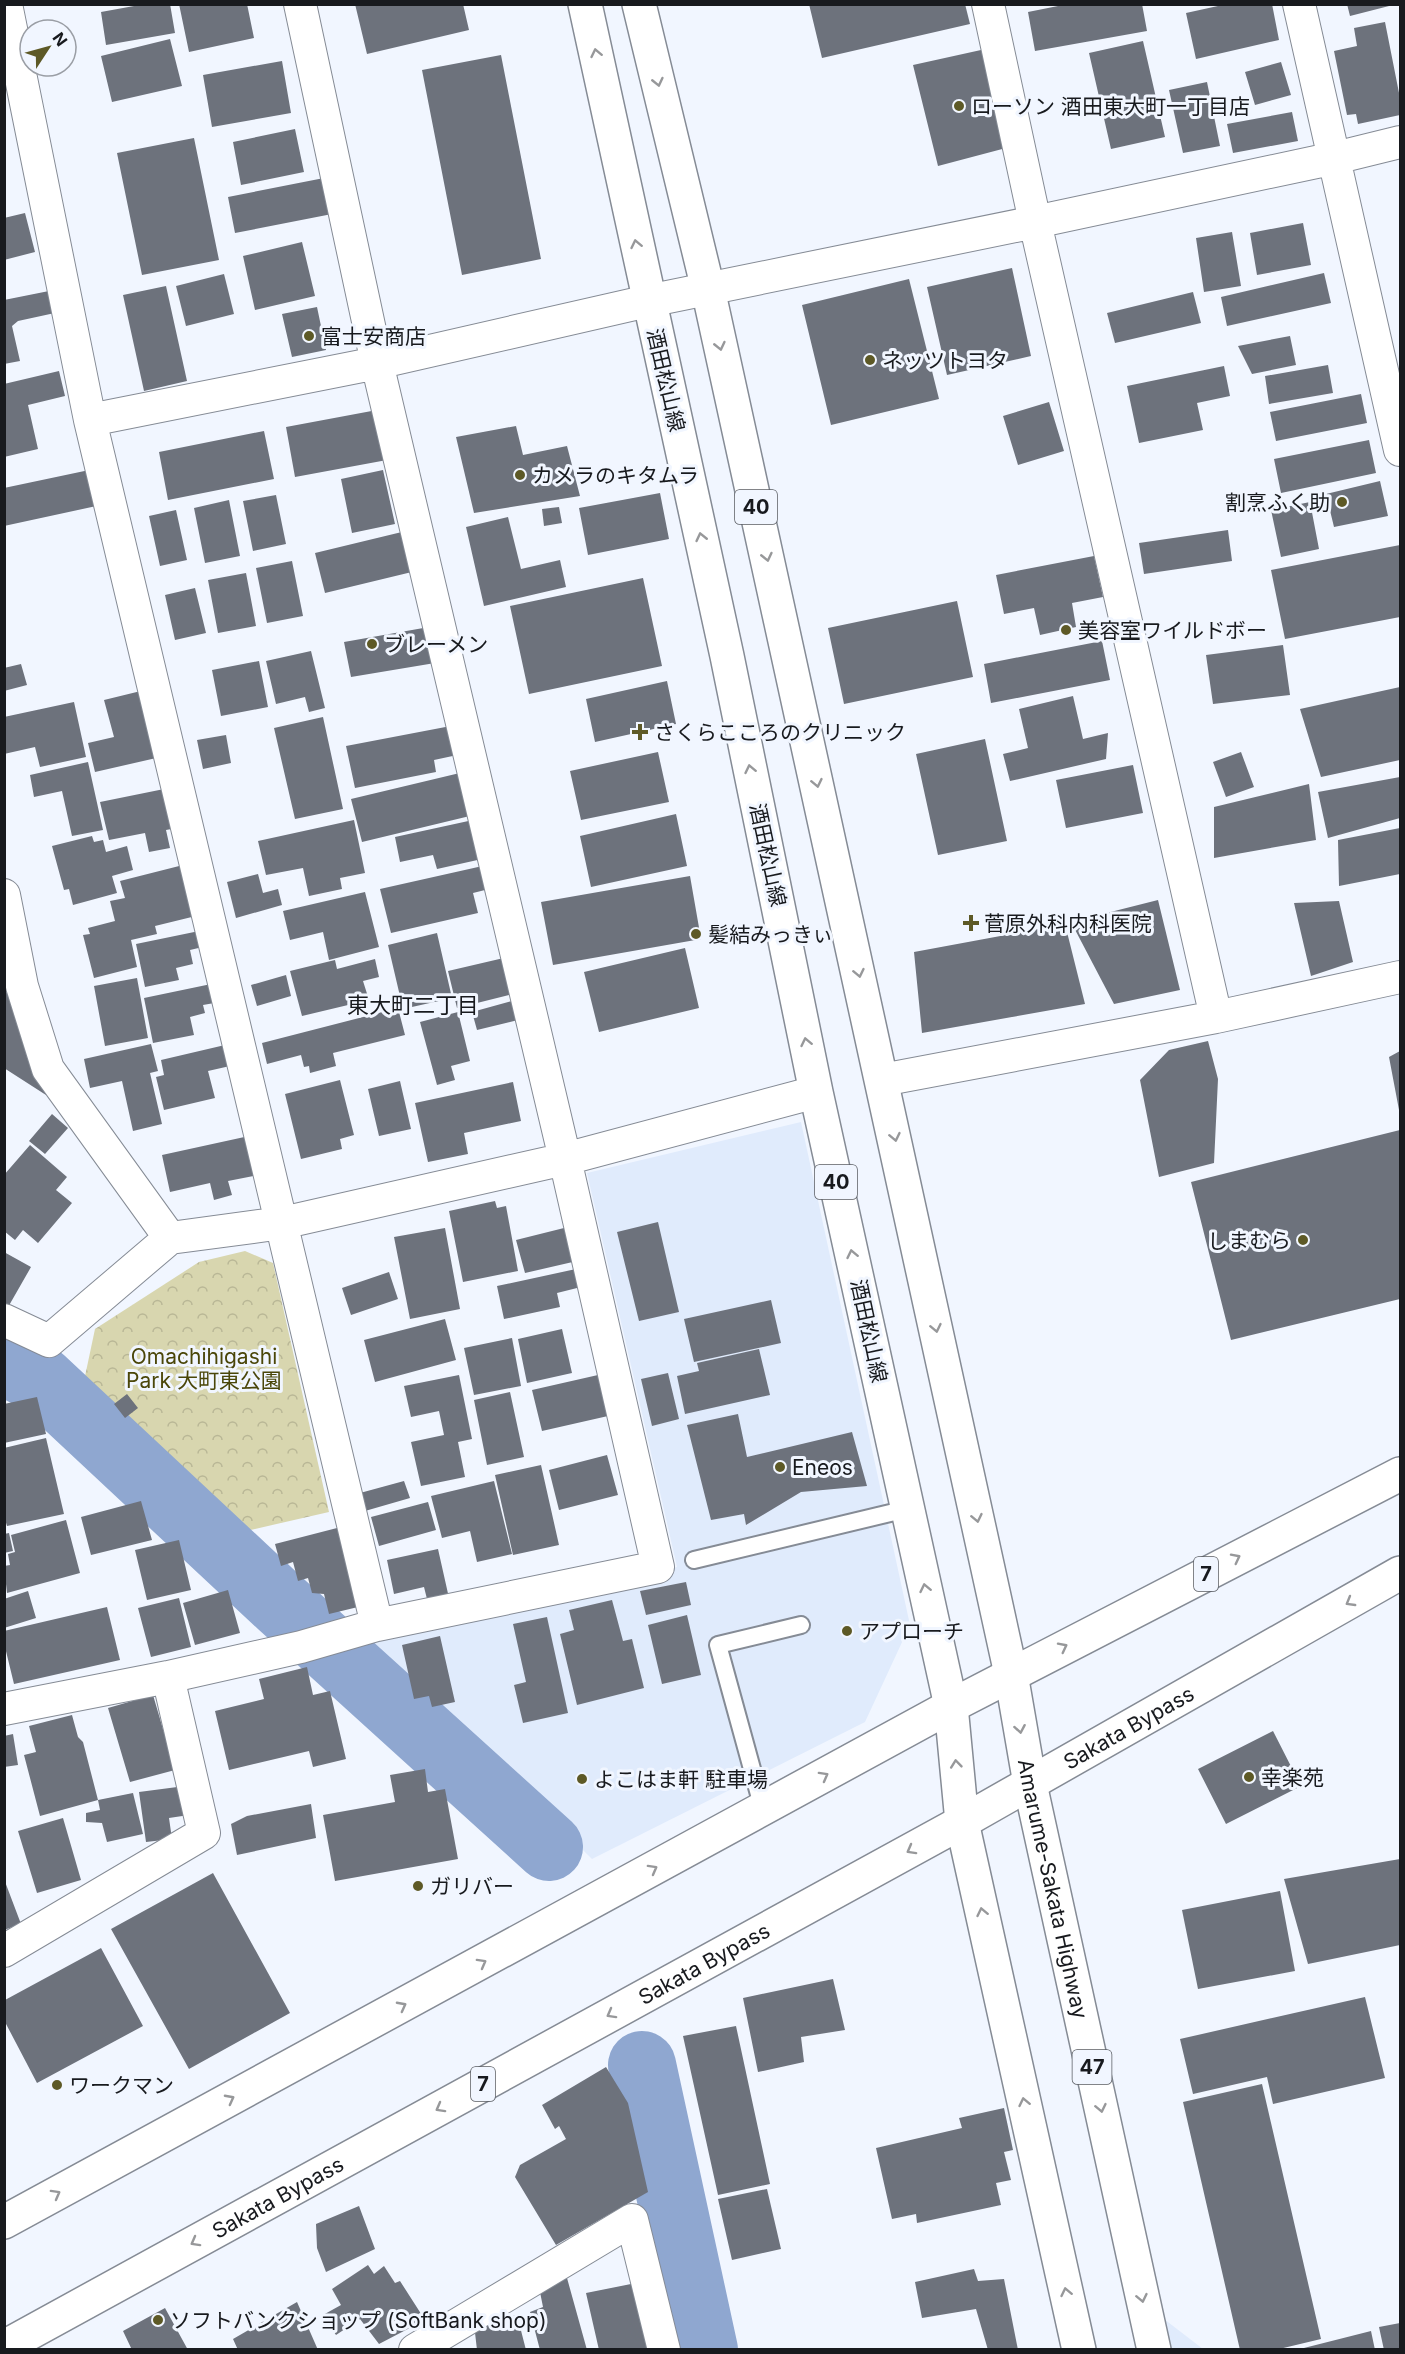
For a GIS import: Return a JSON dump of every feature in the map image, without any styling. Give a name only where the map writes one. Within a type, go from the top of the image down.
[{"type":"main road","name":"酒田松山線","points":[[585,4],[727,656],[816,1092],[951,1706]]},
{"type":"main road","name":"40","points":[[639,4],[708,289],[1011,1674]]},
{"type":"main road","name":"7","points":[[4,2222],[951,1706],[1401,1474]]},
{"type":"main road","name":"Sakata Bypass","points":[[4,2347],[1030,1784],[1401,1573]]},
{"type":"main road","name":"Amarume-Sakata Highway","points":[[1011,1674],[1030,1784],[1154,2349]]},
{"type":"main road","points":[[951,1706],[962,1821],[1079,2349]]},
{"type":"street","points":[[6,4],[90,420],[282,1223],[363,1629]]},
{"type":"street","points":[[4,1709],[168,1677],[301,1647],[363,1629],[658,1567],[565,1159],[377,363],[300,4]]},
{"type":"street","points":[[988,4],[1035,222],[1216,1017]]},
{"type":"street","points":[[1299,4],[1401,450]]},
{"type":"street","points":[[90,420],[377,363],[648,301],[1035,222],[1401,142]]},
{"type":"street","points":[[4,895],[22,986],[48,1069],[170,1238]]},
{"type":"street","points":[[882,1080],[1216,1017],[1401,977]]},
{"type":"street","points":[[4,1320],[49,1341],[170,1238],[282,1223],[565,1159],[816,1092]]},
{"type":"street","points":[[4,1951],[204,1833],[168,1677]]},
{"type":"street","points":[[415,2349],[632,2220],[663,2349]]},
{"type":"lane","points":[[694,1560],[908,1509]]},
{"type":"lane","points":[[763,1809],[718,1645],[801,1624]]},
{"type":"shaded area","points":[[801,1122],[910,1625],[865,1722],[592,1859],[373,1642],[677,1567],[587,1173]]},
{"type":"shaded area","points":[[1164,2319],[1203,2349],[1172,2349]]},
{"type":"green space","name":"Omachihigashi Park 大町東公園","points":[[245,1251],[273,1263],[329,1512],[246,1531],[84,1381],[95,1329],[199,1262]]},
{"type":"building","points":[[145,4],[170,4],[175,33],[106,45],[101,12]]},
{"type":"building","points":[[179,4],[247,4],[254,38],[189,52]]},
{"type":"building","points":[[355,4],[463,4],[469,30],[367,54]]},
{"type":"building","points":[[809,4],[965,4],[970,24],[822,58]]},
{"type":"building","points":[[1068,4],[1142,4],[1147,31],[1035,51],[1028,12]]},
{"type":"building","points":[[1227,4],[1272,4],[1279,40],[1196,59],[1186,13]]},
{"type":"building","points":[[1347,4],[1393,4],[1393,5],[1350,16]]},
{"type":"building","points":[[1385,22],[1400,98],[1400,115],[1358,124],[1356,114],[1347,115],[1334,51],[1357,46],[1354,28]]},
{"type":"building","points":[[170,39],[182,86],[112,102],[101,56]]},
{"type":"building","points":[[1143,41],[1165,137],[1111,149],[1089,53]]},
{"type":"building","name":"ローソン 酒田東大町一丁目店","points":[[981,50],[1006,148],[938,166],[913,65]]},
{"type":"building","points":[[501,55],[541,259],[462,275],[422,70]]},
{"type":"building","points":[[282,61],[291,113],[212,127],[203,75]]},
{"type":"building","points":[[1281,62],[1291,95],[1255,105],[1245,72]]},
{"type":"building","points":[[1207,82],[1220,146],[1183,153],[1169,90]]},
{"type":"building","points":[[1292,112],[1298,141],[1233,153],[1227,124]]},
{"type":"building","points":[[295,129],[304,172],[241,185],[233,142]]},
{"type":"building","points":[[194,138],[219,260],[142,275],[117,153]]},
{"type":"building","points":[[324,178],[332,214],[235,233],[228,197]]},
{"type":"building","points":[[25,213],[35,252],[4,260],[4,218]]},
{"type":"building","points":[[1303,223],[1311,265],[1257,275],[1250,233]]},
{"type":"building","points":[[1232,232],[1241,286],[1204,292],[1196,238]]},
{"type":"building","points":[[302,242],[315,296],[255,310],[243,256]]},
{"type":"building","points":[[1012,268],[1031,356],[947,375],[927,287]]},
{"type":"building","points":[[1324,273],[1331,303],[1227,326],[1221,297]]},
{"type":"building","points":[[224,274],[234,314],[186,326],[176,286]]},
{"type":"building","points":[[909,279],[939,399],[831,425],[802,305]]},
{"type":"building","points":[[166,286],[187,381],[144,391],[123,295]]},
{"type":"building","points":[[59,289],[64,311],[18,321],[12,326],[20,361],[4,364],[4,300]]},
{"type":"building","points":[[1193,292],[1201,323],[1115,343],[1107,313]]},
{"type":"building","points":[[317,307],[326,350],[292,357],[282,314]]},
{"type":"building","points":[[1290,336],[1296,365],[1252,374],[1238,346]]},
{"type":"building","points":[[1328,365],[1333,393],[1269,404],[1265,376]]},
{"type":"building","points":[[1224,366],[1230,396],[1197,403],[1203,430],[1139,443],[1127,386]]},
{"type":"building","points":[[59,371],[65,396],[28,405],[38,449],[4,457],[4,384]]},
{"type":"building","points":[[1361,394],[1367,423],[1276,441],[1270,412]]},
{"type":"building","points":[[1049,402],[1064,451],[1018,465],[1003,416]]},
{"type":"building","points":[[377,410],[387,460],[295,477],[286,427]]},
{"type":"building","name":"カメラのキタムラ","points":[[516,426],[523,455],[567,446],[580,496],[474,513],[456,437]]},
{"type":"building","points":[[264,431],[274,479],[168,500],[159,452]]},
{"type":"building","points":[[1369,440],[1376,473],[1281,493],[1274,459]]},
{"type":"building","points":[[94,469],[101,505],[4,526],[4,488]]},
{"type":"building","points":[[383,470],[395,524],[352,533],[341,479]]},
{"type":"building","points":[[1380,481],[1388,516],[1334,527],[1326,494]]},
{"type":"building","points":[[660,493],[669,539],[588,555],[579,508]]},
{"type":"building","points":[[276,495],[286,544],[253,551],[243,501]]},
{"type":"building","points":[[229,500],[240,556],[205,563],[194,508]]},
{"type":"building","points":[[1310,502],[1319,549],[1281,557],[1271,510]]},
{"type":"building","points":[[559,507],[562,523],[544,526],[542,509]]},
{"type":"building","points":[[176,510],[187,560],[160,566],[149,516]]},
{"type":"building","points":[[508,517],[521,569],[560,560],[566,587],[484,606],[466,527]]},
{"type":"building","points":[[1228,530],[1232,561],[1144,574],[1139,543]]},
{"type":"building","points":[[406,531],[416,571],[325,593],[315,553]]},
{"type":"building","points":[[1400,545],[1400,617],[1285,639],[1271,570]]},
{"type":"building","points":[[1094,556],[1103,597],[1072,603],[1076,627],[1040,635],[1034,608],[1004,614],[996,575]]},
{"type":"building","points":[[292,561],[303,616],[267,623],[256,568]]},
{"type":"building","points":[[246,573],[256,626],[218,633],[208,580]]},
{"type":"building","points":[[643,578],[662,666],[529,694],[510,606]]},
{"type":"building","points":[[195,588],[206,633],[175,640],[165,595]]},
{"type":"building","points":[[957,601],[973,677],[844,704],[828,628]]},
{"type":"building","points":[[429,627],[435,663],[351,677],[344,642]]},
{"type":"building","points":[[1102,641],[1110,680],[991,703],[984,664]]},
{"type":"building","points":[[1283,645],[1290,695],[1213,704],[1206,655]]},
{"type":"building","points":[[311,651],[325,708],[309,712],[305,697],[276,704],[266,661]]},
{"type":"building","points":[[259,661],[268,707],[221,716],[212,670]]},
{"type":"building","points":[[21,664],[27,685],[4,691],[4,668]]},
{"type":"building","points":[[667,681],[676,724],[595,742],[586,699]]},
{"type":"building","points":[[1400,687],[1400,760],[1321,777],[1300,709]]},
{"type":"building","points":[[149,689],[165,756],[95,772],[88,743],[114,737],[104,700]]},
{"type":"building","points":[[1073,696],[1083,739],[1108,733],[1106,759],[1010,781],[1003,754],[1028,748],[1019,709]]},
{"type":"building","points":[[74,702],[86,757],[40,767],[35,747],[4,754],[4,717]]},
{"type":"building","points":[[323,717],[343,809],[295,819],[274,728]]},
{"type":"building","points":[[456,725],[462,754],[434,760],[436,772],[355,788],[346,746]]},
{"type":"building","points":[[226,735],[231,763],[203,769],[197,740]]},
{"type":"building","points":[[985,739],[1007,841],[938,855],[916,754]]},
{"type":"building","points":[[658,752],[669,802],[581,820],[570,771]]},
{"type":"building","points":[[1241,752],[1254,787],[1226,797],[1213,762]]},
{"type":"building","points":[[88,762],[103,830],[72,836],[62,791],[34,797],[30,775]]},
{"type":"building","points":[[1133,765],[1143,813],[1066,828],[1056,780]]},
{"type":"building","points":[[464,772],[474,815],[362,842],[351,799]]},
{"type":"building","points":[[1400,777],[1400,818],[1328,838],[1318,792]]},
{"type":"building","points":[[1309,784],[1316,840],[1214,858],[1214,807]]},
{"type":"building","points":[[174,787],[182,827],[166,830],[170,848],[149,852],[145,833],[109,840],[100,802]]},
{"type":"building","points":[[676,814],[687,866],[591,887],[580,836]]},
{"type":"building","points":[[354,820],[365,873],[340,878],[342,889],[309,896],[303,868],[266,875],[258,841]]},
{"type":"building","points":[[473,820],[482,859],[437,869],[433,855],[400,862],[395,837]]},
{"type":"building","points":[[1400,828],[1400,874],[1339,886],[1338,840]]},
{"type":"building","points":[[92,836],[94,842],[103,840],[106,852],[127,846],[133,870],[112,876],[117,893],[73,905],[69,889],[64,890],[52,846]]},
{"type":"building","points":[[191,863],[204,914],[155,926],[157,934],[131,940],[137,967],[94,978],[83,935],[90,934],[88,928],[115,921],[110,901],[125,898],[120,881]]},
{"type":"building","points":[[487,865],[493,888],[473,893],[478,913],[391,933],[380,889]]},
{"type":"building","points":[[258,874],[263,893],[278,889],[282,905],[236,918],[227,882]]},
{"type":"building","points":[[690,876],[701,939],[553,965],[541,902]]},
{"type":"building","points":[[365,892],[379,947],[329,960],[323,932],[290,940],[283,911]]},
{"type":"building","points":[[1158,900],[1180,990],[1114,1004],[1071,922]]},
{"type":"building","points":[[1339,901],[1353,962],[1311,976],[1294,903]]},
{"type":"building","points":[[1065,924],[1085,1004],[922,1033],[914,952]]},
{"type":"building","points":[[204,930],[207,946],[190,950],[193,964],[176,968],[179,980],[145,987],[136,944]]},
{"type":"building","points":[[437,933],[452,998],[403,1009],[388,945]]},
{"type":"building","points":[[685,948],[699,1008],[599,1032],[584,972]]},
{"type":"building","points":[[508,957],[517,993],[457,1008],[448,971]]},
{"type":"building","points":[[375,959],[379,977],[363,981],[369,1000],[302,1016],[290,971],[335,960],[337,969]]},
{"type":"building","points":[[286,975],[291,996],[257,1006],[251,985]]},
{"type":"building","points":[[137,978],[148,1038],[105,1046],[94,986]]},
{"type":"building","points":[[216,983],[220,1002],[203,1005],[205,1013],[190,1017],[194,1035],[153,1043],[144,998]]},
{"type":"building","points":[[21,988],[29,1038],[46,1095],[4,1068],[4,993]]},
{"type":"building","points":[[512,1001],[518,1020],[477,1030],[472,1012]]},
{"type":"building","points":[[398,1008],[405,1035],[333,1053],[336,1066],[310,1073],[309,1066],[304,1067],[301,1055],[267,1064],[262,1043]]},
{"type":"building","points":[[458,1012],[470,1061],[451,1066],[455,1080],[437,1085],[420,1022]]},
{"type":"building","points":[[1208,1041],[1218,1079],[1214,1163],[1159,1177],[1140,1080],[1169,1050]]},
{"type":"building","points":[[151,1044],[158,1071],[150,1073],[162,1124],[133,1131],[122,1081],[90,1088],[84,1059]]},
{"type":"building","points":[[225,1045],[230,1066],[208,1071],[215,1098],[164,1110],[156,1077],[164,1075],[161,1060]]},
{"type":"building","points":[[1400,1051],[1400,1110],[1399,1110],[1389,1057]]},
{"type":"building","points":[[340,1080],[354,1135],[340,1139],[342,1149],[301,1159],[285,1094]]},
{"type":"building","points":[[400,1081],[411,1129],[379,1136],[368,1089]]},
{"type":"building","points":[[513,1082],[521,1121],[464,1133],[468,1154],[428,1162],[415,1103]]},
{"type":"building","points":[[52,1114],[68,1128],[45,1154],[29,1141]]},
{"type":"building","name":"しまむら","points":[[1400,1130],[1400,1299],[1231,1340],[1191,1182]]},
{"type":"building","points":[[249,1136],[258,1175],[228,1181],[232,1195],[214,1200],[210,1183],[170,1192],[162,1155]]},
{"type":"building","points":[[30,1145],[67,1177],[56,1190],[72,1203],[38,1243],[23,1230],[15,1240],[4,1231],[4,1175]]},
{"type":"building","points":[[495,1201],[497,1208],[506,1206],[518,1271],[463,1282],[449,1211]]},
{"type":"building","points":[[658,1222],[679,1312],[639,1321],[617,1232]]},
{"type":"building","points":[[568,1227],[577,1261],[525,1273],[516,1240]]},
{"type":"building","points":[[445,1228],[460,1309],[410,1319],[394,1237]]},
{"type":"building","points":[[4,1252],[31,1267],[7,1309],[4,1308]]},
{"type":"building","points":[[576,1269],[581,1287],[557,1293],[560,1307],[504,1319],[497,1286]]},
{"type":"building","points":[[389,1272],[398,1299],[351,1315],[342,1288]]},
{"type":"building","points":[[771,1300],[781,1343],[694,1362],[684,1319]]},
{"type":"building","points":[[445,1319],[456,1360],[375,1382],[364,1340]]},
{"type":"building","points":[[562,1329],[572,1373],[527,1383],[518,1339]]},
{"type":"building","points":[[512,1338],[521,1386],[474,1395],[464,1348]]},
{"type":"building","points":[[759,1349],[770,1395],[685,1414],[677,1376],[699,1371],[697,1363]]},
{"type":"building","points":[[668,1373],[679,1419],[652,1426],[641,1379]]},
{"type":"building","points":[[459,1375],[472,1439],[458,1442],[465,1477],[421,1486],[411,1442],[444,1435],[439,1411],[411,1417],[404,1386]]},
{"type":"building","points":[[598,1375],[608,1416],[542,1431],[532,1390]]},
{"type":"building","points":[[510,1392],[524,1457],[487,1465],[474,1400]]},
{"type":"building","points":[[127,1394],[138,1408],[125,1418],[114,1404]]},
{"type":"building","points":[[37,1397],[46,1434],[4,1443],[4,1404]]},
{"type":"building","points":[[738,1414],[747,1457],[852,1432],[867,1486],[801,1492],[746,1525],[744,1514],[711,1520],[687,1425]]},
{"type":"building","points":[[46,1438],[64,1514],[7,1526],[4,1516],[4,1448]]},
{"type":"building","points":[[607,1455],[618,1495],[559,1510],[549,1470]]},
{"type":"building","points":[[541,1465],[559,1545],[513,1555],[495,1475]]},
{"type":"building","points":[[404,1481],[410,1498],[365,1511],[360,1493]]},
{"type":"building","points":[[494,1481],[512,1554],[477,1562],[470,1531],[442,1538],[431,1496]]},
{"type":"building","points":[[141,1501],[152,1540],[91,1555],[81,1517]]},
{"type":"building","points":[[428,1502],[436,1530],[379,1546],[371,1517]]},
{"type":"building","points":[[66,1520],[80,1573],[7,1593],[4,1566],[10,1565],[8,1554],[15,1552],[11,1535]]},
{"type":"building","points":[[337,1528],[358,1607],[329,1614],[324,1594],[312,1593],[308,1578],[298,1581],[293,1562],[281,1566],[275,1544]]},
{"type":"building","points":[[9,1533],[13,1551],[4,1553],[4,1534]]},
{"type":"building","points":[[179,1540],[191,1590],[147,1600],[135,1550]]},
{"type":"building","points":[[438,1549],[449,1598],[428,1603],[424,1587],[394,1594],[387,1560]]},
{"type":"building","points":[[686,1582],[691,1605],[646,1615],[640,1591]]},
{"type":"building","points":[[228,1590],[240,1633],[195,1645],[183,1603]]},
{"type":"building","points":[[28,1591],[36,1618],[4,1628],[4,1599]]},
{"type":"building","points":[[179,1598],[191,1647],[151,1657],[138,1608]]},
{"type":"building","points":[[612,1600],[623,1641],[632,1639],[644,1688],[577,1705],[560,1634],[574,1630],[569,1610]]},
{"type":"building","points":[[107,1607],[120,1660],[14,1684],[4,1643],[4,1631]]},
{"type":"building","points":[[687,1615],[701,1675],[662,1684],[648,1625]]},
{"type":"building","points":[[547,1617],[568,1713],[523,1723],[514,1685],[526,1682],[513,1624]]},
{"type":"building","points":[[440,1636],[455,1702],[432,1707],[429,1696],[414,1699],[402,1645]]},
{"type":"building","points":[[307,1667],[313,1695],[330,1691],[346,1759],[313,1767],[309,1751],[229,1770],[215,1711],[264,1699],[259,1679]]},
{"type":"building","points":[[153,1695],[175,1770],[130,1782],[108,1708]]},
{"type":"building","points":[[72,1715],[78,1737],[83,1742],[98,1800],[40,1816],[24,1755],[36,1752],[29,1726]]},
{"type":"building","name":"幸楽苑","points":[[1273,1731],[1301,1786],[1226,1824],[1198,1769]]},
{"type":"building","points":[[13,1734],[18,1765],[4,1767],[4,1736]]},
{"type":"building","points":[[425,1769],[428,1792],[445,1789],[458,1859],[335,1881],[323,1815],[395,1802],[390,1775]]},
{"type":"building","points":[[185,1786],[189,1815],[169,1818],[172,1839],[146,1842],[139,1792]]},
{"type":"building","points":[[133,1793],[143,1834],[107,1842],[102,1823],[86,1822],[86,1813],[100,1810],[98,1800]]},
{"type":"building","points":[[311,1804],[316,1838],[237,1855],[231,1824],[247,1816]]},
{"type":"building","points":[[63,1818],[81,1880],[37,1893],[18,1831]]},
{"type":"building","points":[[1400,1859],[1400,1945],[1308,1964],[1284,1879]]},
{"type":"building","points":[[213,1873],[290,2013],[189,2069],[111,1929]]},
{"type":"building","points":[[4,1879],[21,1924],[4,1930]]},
{"type":"building","points":[[1280,1891],[1295,1971],[1198,1989],[1182,1910]]},
{"type":"building","points":[[101,1948],[143,2026],[37,2083],[5,2022],[5,2000]]},
{"type":"building","points":[[833,1979],[845,2030],[801,2037],[804,2062],[758,2072],[743,1998]]},
{"type":"building","points":[[1365,1997],[1385,2078],[1273,2104],[1267,2077],[1193,2094],[1180,2039]]},
{"type":"building","points":[[736,2026],[770,2184],[718,2195],[683,2036]]},
{"type":"building","points":[[606,2067],[628,2103],[648,2192],[556,2245],[515,2177],[520,2165],[566,2139],[559,2126],[555,2129],[542,2105]]},
{"type":"building","points":[[1262,2084],[1321,2339],[1275,2350],[1240,2350],[1183,2102]]},
{"type":"building","points":[[1004,2108],[1013,2150],[1004,2152],[1011,2180],[996,2183],[1001,2205],[917,2223],[916,2214],[892,2219],[876,2148],[962,2128],[959,2118]]},
{"type":"building","points":[[767,2189],[781,2249],[732,2260],[718,2199]]},
{"type":"building","points":[[359,2206],[375,2249],[326,2272],[317,2248],[316,2224]]},
{"type":"building","points":[[368,2265],[374,2274],[384,2266],[395,2283],[400,2281],[425,2320],[379,2344],[360,2319],[336,2335],[323,2315],[341,2305],[332,2289]]},
{"type":"building","points":[[974,2269],[978,2281],[1004,2279],[1018,2350],[988,2350],[976,2309],[922,2318],[915,2282]]},
{"type":"building","points":[[567,2278],[587,2350],[540,2350],[530,2312],[543,2307],[540,2292]]},
{"type":"building","points":[[636,2283],[651,2350],[599,2350],[586,2293]]},
{"type":"building","points":[[297,2302],[318,2350],[238,2350],[233,2339]]},
{"type":"building","name":"ソフトバンクショップ (SoftBank shop)","points":[[165,2308],[188,2350],[132,2350],[123,2331]]},
{"type":"building","points":[[517,2315],[526,2350],[477,2350],[474,2324]]},
{"type":"building","points":[[1400,2323],[1400,2350],[1384,2350],[1379,2327]]},
{"type":"building","points":[[1371,2331],[1375,2350],[1300,2350],[1300,2349]]},
{"type":"waterway","points":[[4,1361],[41,1380],[282,1605],[549,1847]]},
{"type":"waterway","points":[[642,2065],[704,2350]]},
{"type":"place","name":"ローソン 酒田東大町一丁目店","points":[[959,106]]},
{"type":"place","name":"富士安商店","points":[[309,336]]},
{"type":"place","name":"ネッツトヨタ","points":[[870,360]]},
{"type":"place","name":"カメラのキタムラ","points":[[520,475]]},
{"type":"place","name":"割烹ふく助","points":[[1342,502]]},
{"type":"place","name":"美容室ワイルドボー","points":[[1066,630]]},
{"type":"place","name":"ブレーメン","points":[[372,644]]},
{"type":"place","name":"さくらこころのクリニック","points":[[640,732]]},
{"type":"place","name":"菅原外科内科医院","points":[[971,923]]},
{"type":"place","name":"髪結みっきぃ","points":[[696,934]]},
{"type":"place","name":"しまむら","points":[[1303,1240]]},
{"type":"place","name":"Eneos","points":[[780,1467]]},
{"type":"place","name":"アプローチ","points":[[847,1631]]},
{"type":"place","name":"幸楽苑","points":[[1249,1777]]},
{"type":"place","name":"よこはま軒 駐車場","points":[[582,1779]]},
{"type":"place","name":"ガリバー","points":[[418,1886]]},
{"type":"place","name":"ワークマン","points":[[57,2085]]},
{"type":"place","name":"ソフトバンクショップ (SoftBank shop)","points":[[158,2320]]},
{"type":"district","name":"東大町二丁目","points":[[413,1005]]}]
